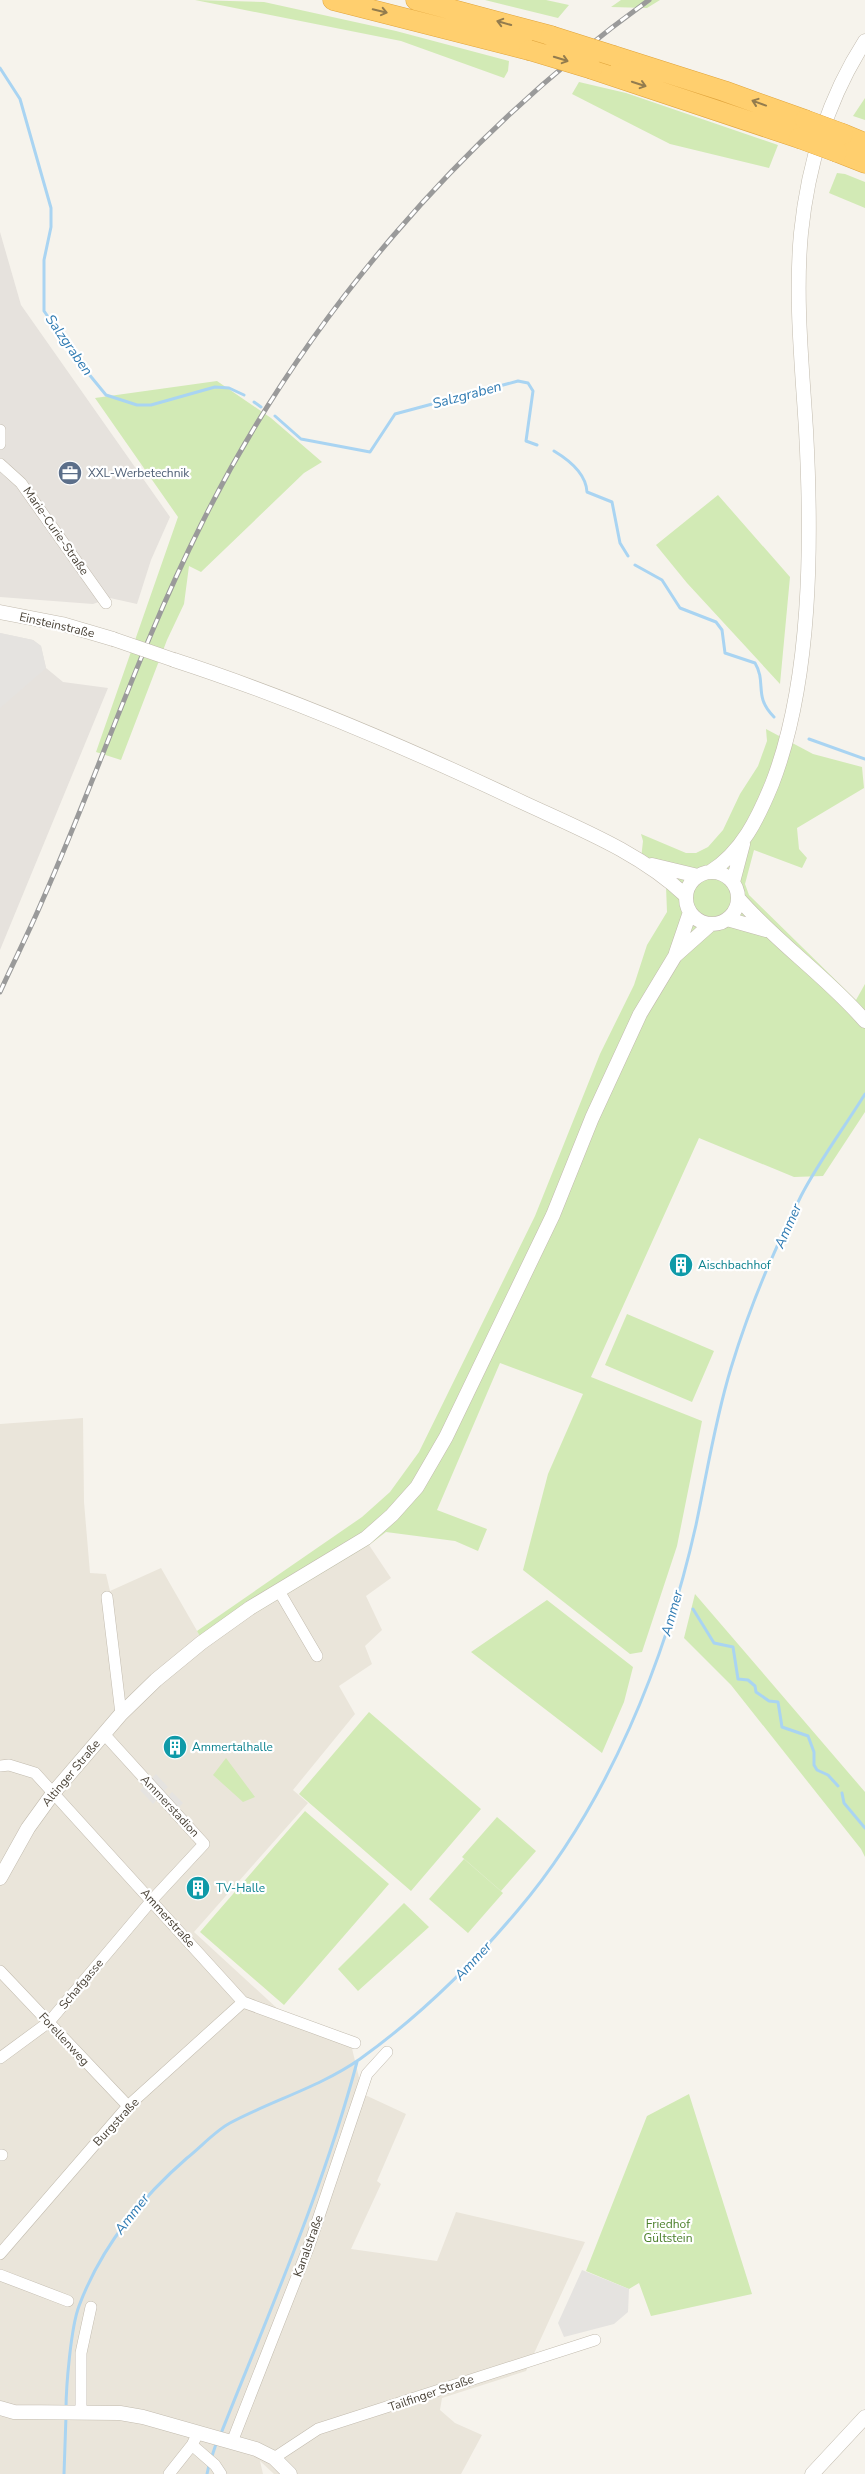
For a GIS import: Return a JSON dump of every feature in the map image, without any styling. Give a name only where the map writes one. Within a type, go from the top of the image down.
[{"type":"highway","points":[[333,0],[529,50],[802,129],[840,143],[865,163]]},
{"type":"highway","points":[[416,0],[551,36],[724,91],[802,129]]},
{"type":"highway","points":[[840,143],[865,143]]},
{"type":"street","points":[[865,41],[828,112],[813,160],[804,208],[800,260],[800,322],[808,516],[802,649],[798,684],[784,748],[762,808],[744,841],[733,882],[738,898],[767,930],[827,980],[865,1021]]},
{"type":"street","points":[[0,430],[0,444]]},
{"type":"street","name":"Marie-Curie-Straße","points":[[0,464],[21,483],[106,603]]},
{"type":"street","name":"Einsteinstraße","points":[[0,612],[62,624],[114,639],[262,691],[412,752],[533,807],[647,864]]},
{"type":"street","points":[[675,956],[690,912],[686,896],[691,883],[728,858],[744,841]]},
{"type":"street","points":[[647,864],[704,874],[723,874],[733,882]]},
{"type":"street","points":[[647,864],[686,896]]},
{"type":"street","points":[[675,956],[711,924],[727,919],[734,912],[738,898]]},
{"type":"street","points":[[690,912],[702,921],[711,924]]},
{"type":"street","points":[[727,919],[767,930]]},
{"type":"street","name":"Altinger Straße","points":[[0,1878],[28,1828],[54,1792],[121,1714],[156,1680],[201,1643],[279,1591],[341,1554],[380,1526],[405,1501],[427,1473],[553,1215],[634,1026],[675,956]]},
{"type":"street","points":[[279,1591],[317,1656]]},
{"type":"street","points":[[107,1597],[121,1714]]},
{"type":"street","name":"Ammerstadion","points":[[104,1734],[204,1844],[152,1900]]},
{"type":"street","name":"Ammerstraße","points":[[0,1766],[9,1765],[35,1773],[152,1900],[242,2002],[355,2043]]},
{"type":"street","name":"Schafgasse","points":[[0,2058],[48,2022],[152,1900]]},
{"type":"street","name":"Forellenweg","points":[[0,1971],[128,2106]]},
{"type":"street","name":"Burgstraße","points":[[0,2254],[128,2106],[242,2002]]},
{"type":"street","name":"Kanalstraße","points":[[222,2440],[306,2254],[367,2074],[387,2052]]},
{"type":"street","points":[[0,2275],[68,2301]]},
{"type":"street","points":[[78,2413],[82,2353],[90,2307]]},
{"type":"street","name":"Tailfinger Straße","points":[[274,2458],[318,2430],[594,2340]]},
{"type":"street","points":[[0,2408],[14,2412],[54,2414],[120,2413],[144,2417],[195,2439],[222,2440],[256,2449],[274,2458],[290,2474]]},
{"type":"street","points":[[812,2474],[865,2417]]},
{"type":"street","points":[[195,2439],[215,2466]]},
{"type":"street","points":[[169,2474],[195,2439]]},
{"type":"shaded area","points":[[0,232],[21,305],[170,517],[151,560],[137,604],[110,598],[93,604],[0,597]]},
{"type":"shaded area","points":[[0,633],[33,640],[41,646],[46,668],[63,682],[108,688],[0,950]]},
{"type":"shaded area","points":[[0,633],[33,640],[41,646],[46,668],[0,708]]},
{"type":"shaded area","points":[[83,1418],[84,1502],[90,1573],[106,1574],[110,1591],[161,1568],[204,1643],[369,1545],[391,1578],[366,1596],[382,1630],[365,1646],[372,1664],[339,1686],[355,1714],[293,1790],[308,1803],[194,1932],[280,2011],[349,2036],[363,2094],[406,2114],[377,2181],[381,2184],[351,2249],[437,2261],[456,2212],[585,2242],[526,2371],[442,2398],[440,2410],[455,2423],[482,2435],[461,2474],[274,2474],[260,2461],[263,2474],[0,2474],[0,1424]]},
{"type":"shaded area","points":[[156,1774],[168,1787],[163,1792],[151,1779]]},
{"type":"shaded area","points":[[144,1786],[157,1800],[153,1804],[140,1790]]},
{"type":"shaded area","points":[[172,1792],[183,1803],[178,1808],[167,1797]]},
{"type":"shaded area","points":[[582,2270],[629,2289],[628,2312],[614,2324],[564,2337],[558,2323]]},
{"type":"green space","points":[[195,0],[264,2],[396,31],[509,61],[508,71],[504,78],[401,41]]},
{"type":"green space","points":[[485,0],[546,0],[569,5],[558,18]]},
{"type":"green space","points":[[621,0],[660,0],[647,8],[611,7]]},
{"type":"green space","points":[[579,82],[626,93],[778,145],[769,168],[670,144],[572,94]]},
{"type":"green space","points":[[865,98],[865,120],[853,116]]},
{"type":"green space","points":[[837,173],[865,182],[865,208],[829,193]]},
{"type":"green space","points":[[217,381],[271,418],[322,462],[304,473],[201,572],[189,566],[184,604],[167,640],[121,760],[96,752],[178,517],[95,398]]},
{"type":"green space","points":[[718,495],[790,577],[780,684],[687,583],[656,545]]},
{"type":"green space","points":[[766,729],[813,754],[862,767],[864,788],[797,828],[799,849],[807,858],[802,868],[754,850],[745,884],[749,895],[856,1000],[865,984],[865,1112],[823,1176],[794,1177],[699,1138],[591,1377],[702,1421],[677,1546],[642,1652],[630,1654],[523,1570],[548,1474],[583,1394],[500,1363],[437,1510],[487,1529],[478,1551],[455,1541],[386,1532],[369,1545],[204,1644],[197,1631],[362,1517],[390,1492],[419,1452],[535,1216],[600,1054],[634,985],[647,945],[667,912],[666,886],[640,868],[643,841],[641,834],[686,853],[696,853],[708,847],[723,830],[740,794],[758,766],[767,741]]},
{"type":"green space","points":[[627,1314],[714,1351],[692,1402],[605,1365]]},
{"type":"green space","points":[[695,1594],[865,1792],[865,1857],[861,1849],[731,1685],[684,1638]]},
{"type":"green space","points":[[547,1600],[633,1667],[624,1702],[602,1753],[471,1652]]},
{"type":"green space","points":[[369,1712],[481,1809],[411,1891],[299,1794]]},
{"type":"green space","points":[[226,1758],[255,1797],[243,1802],[213,1775]]},
{"type":"green space","points":[[305,1811],[389,1884],[284,2005],[200,1932]]},
{"type":"green space","points":[[497,1817],[536,1851],[501,1891],[462,1857]]},
{"type":"green space","points":[[464,1859],[503,1893],[468,1933],[429,1899]]},
{"type":"green space","points":[[404,1903],[429,1927],[358,1991],[338,1969]]},
{"type":"green space","name":"Friedhof Gültstein","points":[[689,2094],[752,2294],[651,2316],[639,2283],[629,2289],[586,2271],[647,2116]]},
{"type":"waterway","name":"Salzgraben","points":[[0,68],[20,99],[51,208],[51,227],[44,260],[44,311],[83,367],[106,395],[137,405],[151,405],[215,387],[229,388],[244,395]]},
{"type":"waterway","name":"Salzgraben","points":[[275,416],[301,439],[370,452],[395,414],[518,381],[528,383],[533,391],[526,441],[537,445]]},
{"type":"waterway","name":"Salzgraben","points":[[254,402],[261,407]]},
{"type":"waterway","name":"Salzgraben","points":[[554,451],[576,468],[584,479],[587,492],[612,502],[620,543],[628,556]]},
{"type":"waterway","name":"Salzgraben","points":[[635,565],[662,580],[680,608],[716,622],[722,630],[725,653],[755,663],[760,677],[764,703],[774,717]]},
{"type":"waterway","name":"Salzgraben","points":[[809,739],[865,759]]},
{"type":"waterway","name":"Ammer","points":[[66,2410],[71,2342],[79,2306],[88,2284],[110,2244],[138,2207],[153,2190],[224,2126],[345,2069],[382,2043],[424,2008],[482,1951],[518,1910],[550,1869],[580,1824],[630,1728],[668,1627],[696,1525],[725,1388],[754,1302],[771,1259],[801,1196],[865,1094]]},
{"type":"waterway","points":[[693,1609],[714,1643],[733,1647],[738,1679],[748,1680],[755,1686],[756,1692],[769,1701],[778,1702],[782,1727],[808,1736],[814,1752],[814,1765],[817,1770],[828,1775],[838,1786]]},
{"type":"waterway","points":[[842,1793],[844,1803],[865,1828]]},
{"type":"waterway","name":"Ammer","points":[[220,2436],[312,2204],[357,2062]]},
{"type":"waterway","name":"Ammer","points":[[64,2474],[66,2416]]},
{"type":"waterway","name":"Ammer","points":[[211,2459],[217,2441]]},
{"type":"waterway","name":"Ammer","points":[[207,2474],[209,2465]]},
{"type":"railway","points":[[0,992],[63,852],[158,617],[179,571],[201,525],[242,449],[288,375],[339,304],[393,235],[452,171],[515,110],[581,53],[649,0]]},
{"type":"place","name":"XXL-Werbetechnik","points":[[70,473]]},
{"type":"place","name":"Aischbachhof","points":[[681,1265]]},
{"type":"place","name":"Ammertalhalle","points":[[175,1747]]},
{"type":"place","name":"TV-Halle","points":[[198,1888]]}]
